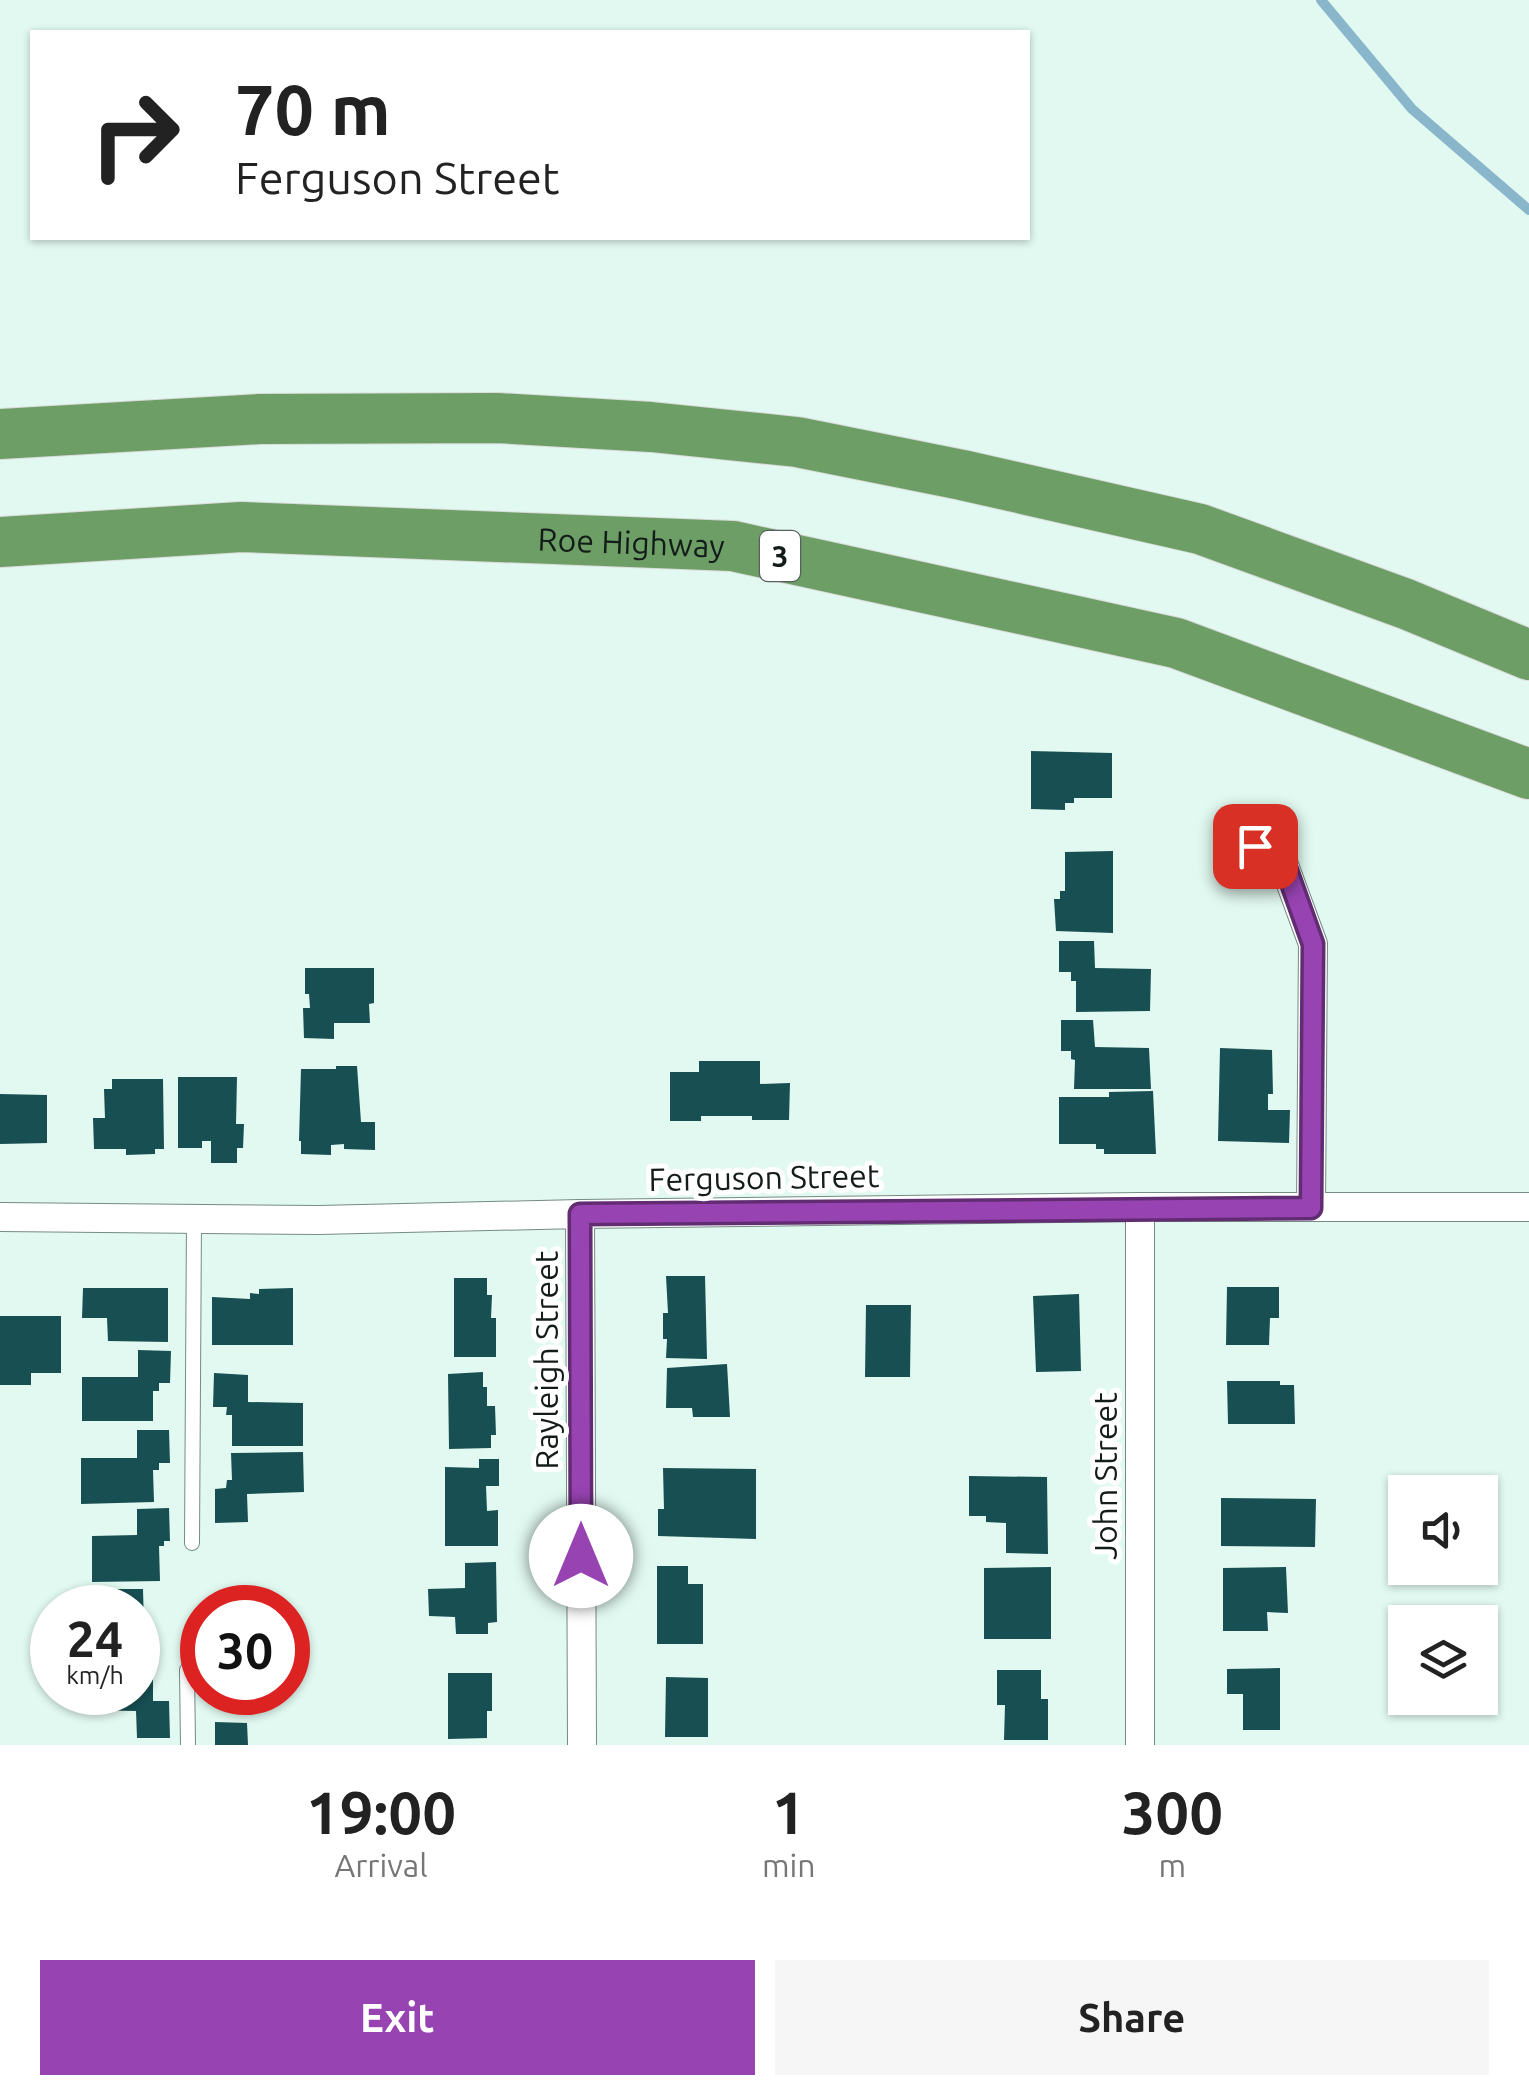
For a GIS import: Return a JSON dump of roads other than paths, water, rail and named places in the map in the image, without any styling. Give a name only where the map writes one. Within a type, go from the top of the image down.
[{"type":"highway","points":[[0,434],[260,419],[497,418],[651,427],[797,442],[1200,529],[1406,604],[1529,656]]},
{"type":"highway","name":"Roe Highway","points":[[0,542],[241,527],[732,546],[1176,643],[1529,774]]},
{"type":"street","points":[[1255,846],[1282,857],[1313,944],[1311,1208]]},
{"type":"street","name":"Ferguson Street","points":[[0,1217],[319,1220],[1140,1208],[1529,1208]]},
{"type":"street","name":"John Street","points":[[1140,1208],[1140,1745]]},
{"type":"street","name":"Rayleigh Street","points":[[580,1214],[582,1745]]},
{"type":"lane","points":[[192,1543],[194,1220]]},
{"type":"lane","points":[[188,1715],[188,1745]]},
{"type":"waterway","points":[[1321,0],[1412,109],[1529,210]]}]
